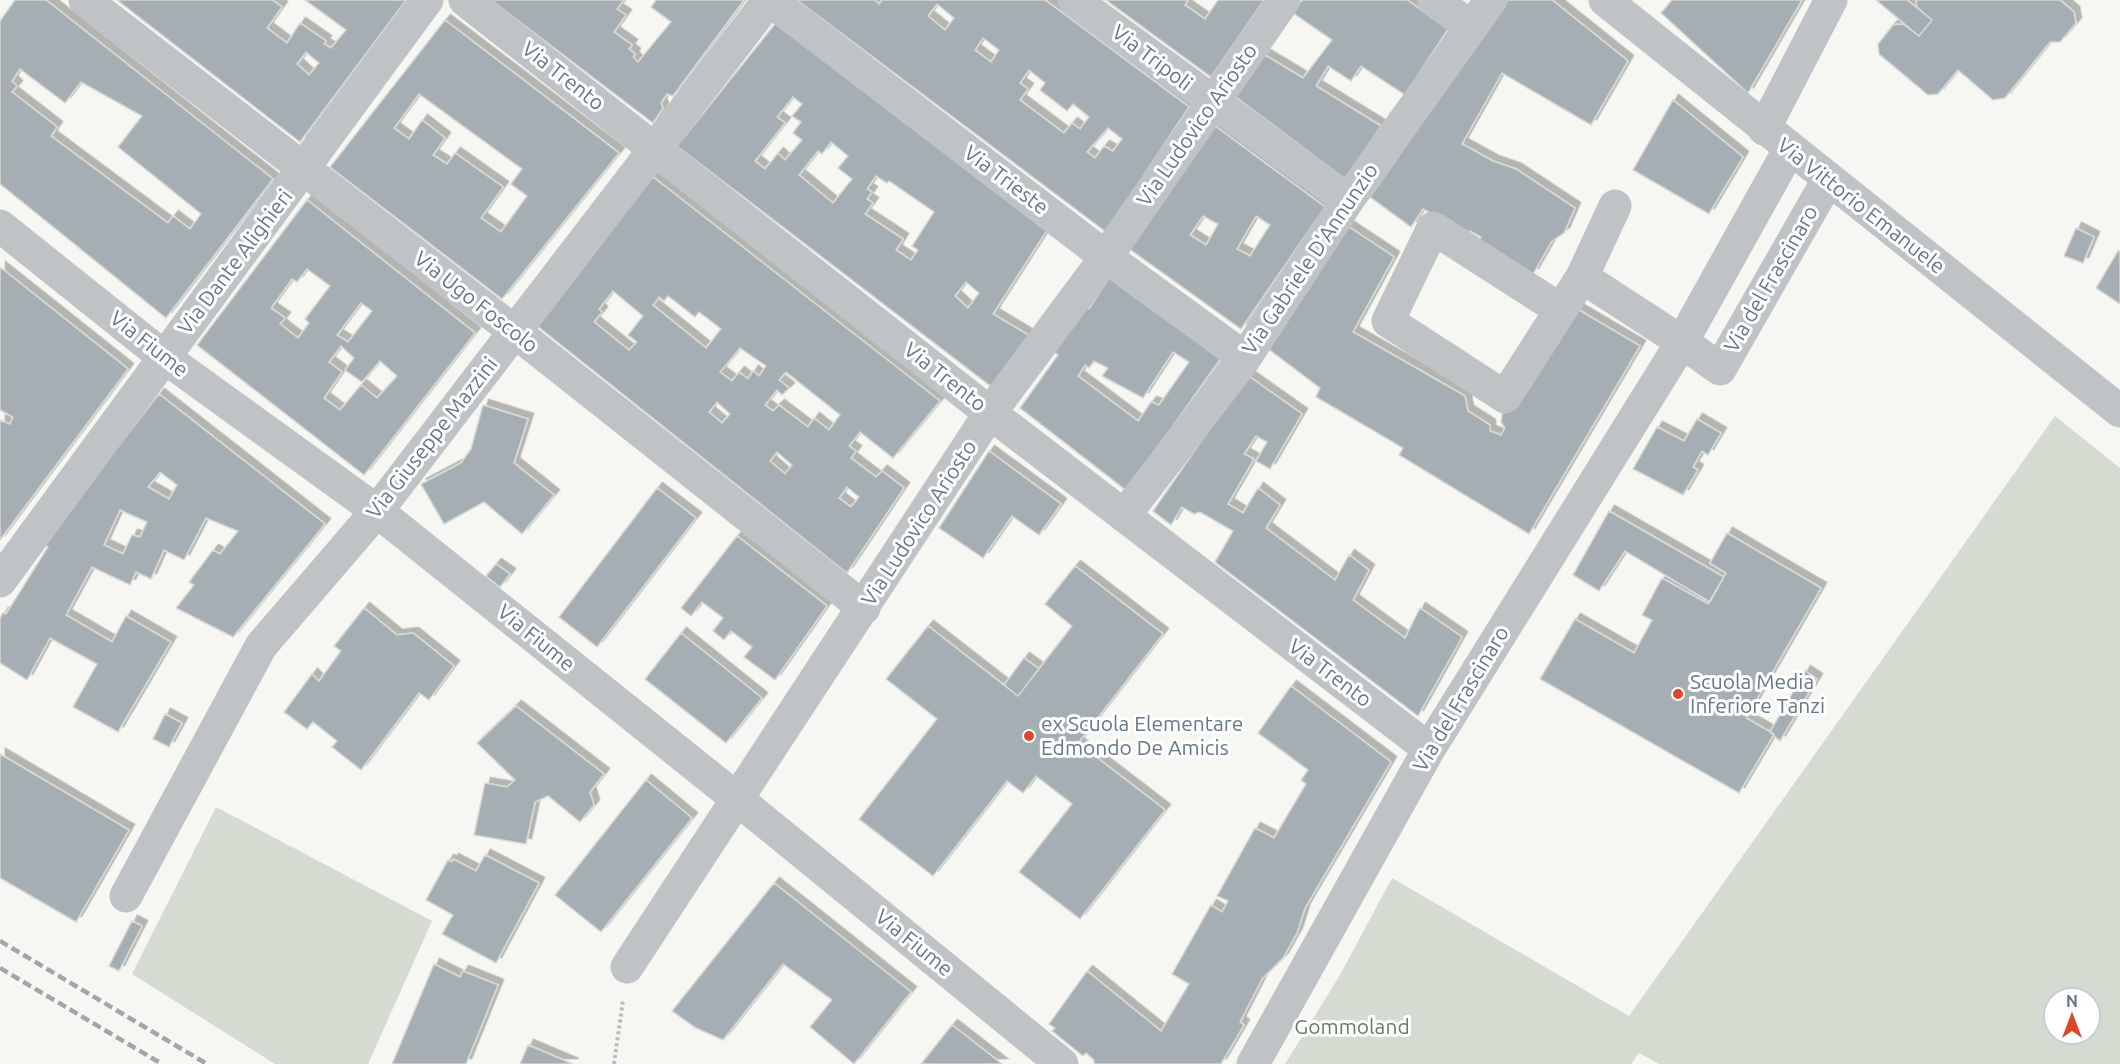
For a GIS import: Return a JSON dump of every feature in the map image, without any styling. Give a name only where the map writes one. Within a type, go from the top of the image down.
[{"type":"street","name":"Via Ugo Foscolo","points":[[85,0],[514,331],[864,608]]},
{"type":"street","name":"Via Dante Alighieri","points":[[0,581],[427,0]]},
{"type":"street","name":"Via Trento","points":[[465,0],[990,413],[1429,749]]},
{"type":"street","name":"Via Giuseppe Mazzini","points":[[126,896],[261,646],[377,511],[769,0]]},
{"type":"street","name":"Via Trieste","points":[[769,0],[1106,257],[1245,358]]},
{"type":"street","name":"Via Tripoli","points":[[1074,0],[1212,103],[1348,200]]},
{"type":"street","name":"Via Ludovico Ariosto","points":[[627,966],[990,413],[1106,257],[1284,0]]},
{"type":"street","points":[[1434,0],[1470,26]]},
{"type":"street","name":"Via Gabriele D'Annunzio","points":[[1124,516],[1245,358],[1348,200],[1470,26],[1491,0]]},
{"type":"street","name":"Via Vittorio Emanuele","points":[[1605,0],[1789,150],[2120,411]]},
{"type":"street","points":[[1764,129],[1831,0]]},
{"type":"street","name":"Via del Frascinaro","points":[[1253,1064],[1429,749],[1682,342],[1789,150]]},
{"type":"street","name":"Via del Frascinaro","points":[[1582,278],[1720,369],[1828,180]]},
{"type":"street","points":[[1561,310],[1433,228],[1388,321],[1505,397],[1582,278],[1615,206]]},
{"type":"street","name":"Via Fiume","points":[[0,226],[164,357],[377,511],[736,798],[1062,1064]]},
{"type":"path","points":[[614,1064],[627,966]]},
{"type":"green space","name":"Gommoland","points":[[2055,416],[2120,468],[2120,1064],[1659,1064],[1639,1053],[1631,1064],[1285,1064],[1340,975],[1392,878],[1629,1016]]},
{"type":"green space","points":[[216,807],[432,921],[368,1064],[275,1064],[132,974]]},
{"type":"building","points":[[15,0],[46,0],[273,179],[166,318],[0,184],[0,21]],"holes":[[[20,69],[65,103],[81,82],[142,116],[118,147],[201,214],[190,229],[173,216],[168,223],[51,136],[57,127],[12,92],[17,86],[12,81]]]},
{"type":"building","points":[[117,0],[272,0],[282,7],[267,28],[287,43],[300,23],[326,41],[324,44],[331,48],[346,30],[305,0],[406,0],[300,142]],"holes":[[[306,52],[319,63],[309,75],[297,64]]]},
{"type":"building","points":[[491,0],[624,0],[617,9],[626,15],[614,32],[632,45],[629,49],[635,54],[633,57],[638,62],[671,22],[651,7],[656,0],[744,0],[673,96],[667,94],[661,103],[663,108],[653,123]]},
{"type":"building","points":[[797,0],[875,0],[879,4],[882,0],[1045,0],[1189,107],[1106,232]],"holes":[[[937,4],[954,18],[945,30],[928,16]],[[983,38],[999,50],[991,62],[975,50]],[[1029,70],[1045,83],[1040,90],[1067,111],[1073,104],[1089,117],[1080,129],[1072,123],[1064,133],[1020,100],[1028,89],[1020,83]],[[1108,128],[1122,139],[1113,151],[1104,146],[1095,158],[1087,152]]]},
{"type":"building","points":[[1106,0],[1188,0],[1185,5],[1205,19],[1218,0],[1264,0],[1211,77]]},
{"type":"building","points":[[1302,0],[1407,0],[1448,29],[1405,95],[1361,66],[1351,81],[1328,66],[1316,86],[1381,126],[1345,179],[1236,97],[1265,55],[1303,78],[1332,40],[1293,13]]},
{"type":"building","points":[[1508,0],[1552,0],[1628,61],[1591,125],[1502,73],[1462,144],[1493,161],[1516,169],[1575,208],[1564,233],[1552,241],[1533,274],[1479,242],[1481,237],[1470,231],[1467,234],[1423,209],[1411,227],[1370,197]]},
{"type":"building","points":[[1672,0],[1802,0],[1748,93],[1661,13]]},
{"type":"building","points":[[1876,0],[1907,0],[1932,20],[1919,36]]},
{"type":"building","points":[[1916,0],[2060,0],[2074,12],[2076,23],[2060,42],[2050,42],[2005,98],[1993,100],[1958,70],[1938,94],[1928,95],[1879,54],[1878,44],[1893,25],[1903,24],[1919,36],[1932,20],[1917,7]]},
{"type":"building","points":[[445,20],[619,153],[502,299],[330,167]],"holes":[[[419,94],[522,169],[511,184],[527,196],[501,232],[481,218],[503,187],[455,153],[447,164],[433,155],[445,138],[422,120],[409,139],[394,128]]]},
{"type":"building","points":[[775,24],[1049,227],[993,314],[1030,336],[993,388],[677,146]],"holes":[[[793,97],[802,104],[792,116],[801,122],[793,133],[802,140],[785,160],[778,153],[765,169],[755,161],[785,123],[777,117]],[[831,142],[848,156],[838,168],[852,179],[833,203],[799,175],[818,151],[822,154]],[[876,176],[887,183],[889,181],[934,212],[912,246],[918,250],[911,260],[896,250],[903,239],[865,214],[873,203],[867,199],[872,192],[867,189]],[[966,282],[979,293],[968,308],[955,296]]]},
{"type":"building","points":[[1673,100],[1743,157],[1709,214],[1633,170]]},
{"type":"building","points":[[1215,126],[1325,207],[1241,329],[1128,248]],"holes":[[[1203,216],[1218,224],[1206,245],[1190,235]],[[1256,216],[1270,225],[1250,256],[1237,249]]]},
{"type":"building","points":[[653,177],[940,401],[893,458],[860,432],[849,446],[856,451],[851,458],[876,477],[882,471],[904,488],[847,573],[536,325]],"holes":[[[613,291],[643,316],[628,335],[637,342],[629,350],[594,322],[602,312],[599,309]],[[668,296],[695,317],[699,312],[721,329],[706,348],[653,305],[659,297],[664,301]],[[740,348],[766,366],[759,376],[753,371],[748,379],[739,372],[732,381],[720,372]],[[786,372],[840,415],[829,430],[814,418],[808,427],[779,405],[773,411],[765,405],[777,390],[782,395],[789,388],[779,380]],[[717,402],[730,414],[722,423],[709,412]],[[777,452],[792,465],[785,474],[770,461]],[[847,487],[859,497],[851,507],[839,498]]]},
{"type":"building","points":[[307,200],[475,333],[364,475],[197,345]],"holes":[[[307,269],[330,286],[305,319],[309,323],[298,338],[280,324],[285,318],[271,308],[292,279],[297,282]],[[361,303],[372,311],[348,342],[337,335]],[[341,346],[354,358],[345,370],[362,382],[380,361],[397,376],[377,398],[361,385],[340,410],[324,398],[342,372],[329,362]]]},
{"type":"building","points":[[1346,225],[1394,257],[1353,332],[1465,396],[1468,411],[1490,425],[1490,431],[1501,435],[1505,428],[1501,422],[1502,414],[1567,303],[1640,346],[1529,534],[1399,455],[1403,448],[1316,397],[1320,388],[1267,348]]},
{"type":"building","points":[[2076,228],[2094,237],[2083,263],[2064,256]]},
{"type":"building","points":[[2118,251],[2120,252],[2120,304],[2096,288]]},
{"type":"building","points":[[0,267],[128,369],[0,540],[0,420],[10,424],[13,417],[0,410]]},
{"type":"building","points":[[1112,273],[1221,358],[1127,491],[1020,408],[1058,355],[1047,346],[1080,303],[1089,309]],"holes":[[[1173,352],[1189,362],[1159,405],[1151,402],[1138,421],[1078,376],[1085,365],[1089,368],[1094,361],[1108,368],[1102,376],[1143,398]]]},
{"type":"building","points":[[1247,375],[1302,414],[1270,469],[1256,461],[1267,442],[1256,436],[1244,454],[1254,459],[1228,504],[1243,513],[1258,488],[1280,505],[1266,528],[1335,580],[1349,555],[1369,570],[1353,600],[1405,638],[1420,608],[1462,637],[1418,716],[1215,562],[1233,531],[1200,512],[1194,514],[1182,507],[1171,525],[1153,511]]},
{"type":"building","points":[[159,394],[325,524],[233,637],[176,608],[194,585],[189,582],[213,550],[220,554],[238,531],[206,518],[184,560],[164,550],[151,579],[136,572],[130,585],[92,567],[66,615],[112,642],[126,616],[171,642],[118,732],[73,707],[97,664],[50,638],[27,680],[0,663],[0,618],[3,613],[6,614],[48,547],[43,543]],"holes":[[[160,472],[177,485],[169,499],[148,487]],[[120,510],[147,522],[140,537],[132,535],[123,554],[104,545]]]},
{"type":"building","points":[[483,405],[528,419],[514,463],[554,495],[522,534],[484,502],[444,524],[421,484],[461,463],[471,449]]},
{"type":"building","points":[[1697,419],[1721,433],[1708,455],[1702,451],[1693,467],[1698,470],[1683,495],[1633,469],[1657,427],[1684,441]]},
{"type":"building","points":[[989,451],[1061,504],[1039,535],[1012,516],[983,558],[939,528]]},
{"type":"building","points":[[657,488],[696,518],[597,647],[559,617]]},
{"type":"building","points":[[1609,511],[1724,577],[1710,602],[1625,551],[1599,591],[1573,575]]},
{"type":"building","points":[[1727,533],[1821,588],[1746,718],[1774,734],[1739,793],[1540,679],[1575,619],[1634,653],[1652,620],[1642,615],[1662,578],[1708,604],[1726,573],[1710,563]]},
{"type":"building","points":[[737,536],[827,606],[775,680],[744,657],[752,647],[731,631],[724,640],[713,631],[723,618],[702,602],[691,616],[681,608]]},
{"type":"building","points":[[496,564],[510,574],[500,587],[486,576]]},
{"type":"building","points":[[1075,566],[1163,634],[1078,743],[1165,810],[1080,919],[1019,872],[1072,804],[1036,776],[1023,793],[1007,781],[933,876],[859,819],[937,719],[886,679],[928,626],[1018,696],[1072,626],[1045,604]]},
{"type":"building","points":[[364,608],[397,635],[413,633],[454,666],[429,700],[419,693],[361,770],[332,747],[337,741],[313,722],[307,729],[284,712],[312,674],[319,681],[341,651],[334,646]]},
{"type":"building","points":[[681,633],[762,698],[726,743],[645,679]]},
{"type":"building","points":[[1024,658],[1039,669],[1018,696],[1004,685]]},
{"type":"building","points":[[1805,671],[1817,679],[1780,741],[1770,732]]},
{"type":"building","points":[[1291,686],[1391,762],[1305,908],[1297,933],[1283,958],[1262,979],[1240,1022],[1244,1025],[1221,1064],[1094,1064],[1094,1060],[1086,1053],[1083,1056],[1052,1031],[1055,1028],[1049,1024],[1087,971],[1161,1031],[1189,984],[1172,974],[1211,905],[1222,912],[1228,901],[1217,896],[1255,828],[1274,838],[1306,784],[1301,780],[1308,770],[1258,733]]},
{"type":"building","points":[[516,706],[604,774],[590,792],[594,805],[580,822],[548,796],[535,802],[526,844],[474,835],[485,783],[507,787],[515,780],[477,743]]},
{"type":"building","points":[[165,714],[182,723],[169,747],[153,739]]},
{"type":"building","points":[[0,754],[129,830],[76,922],[0,878]]},
{"type":"building","points":[[646,780],[692,818],[601,932],[555,895]]},
{"type":"building","points":[[485,855],[539,883],[496,963],[442,934],[453,915],[426,900],[448,860],[452,862],[453,859],[476,871]]},
{"type":"building","points":[[774,883],[911,992],[854,1064],[810,1027],[832,1000],[783,964],[723,1040],[696,1028],[672,1011]]},
{"type":"building","points":[[132,921],[142,926],[119,971],[109,966]]},
{"type":"building","points":[[434,964],[460,977],[463,971],[498,985],[466,1064],[392,1064]]},
{"type":"building","points":[[952,1025],[1002,1064],[921,1064]]},
{"type":"building","points":[[528,1045],[573,1064],[520,1064]]},
{"type":"railway","points":[[0,941],[207,1064]]},
{"type":"railway","points":[[0,968],[162,1064]]},
{"type":"place","name":"Scuola Media Inferiore Tanzi","points":[[1678,694]]},
{"type":"place","name":"ex Scuola Elementare Edmondo De Amicis","points":[[1029,736]]}]
